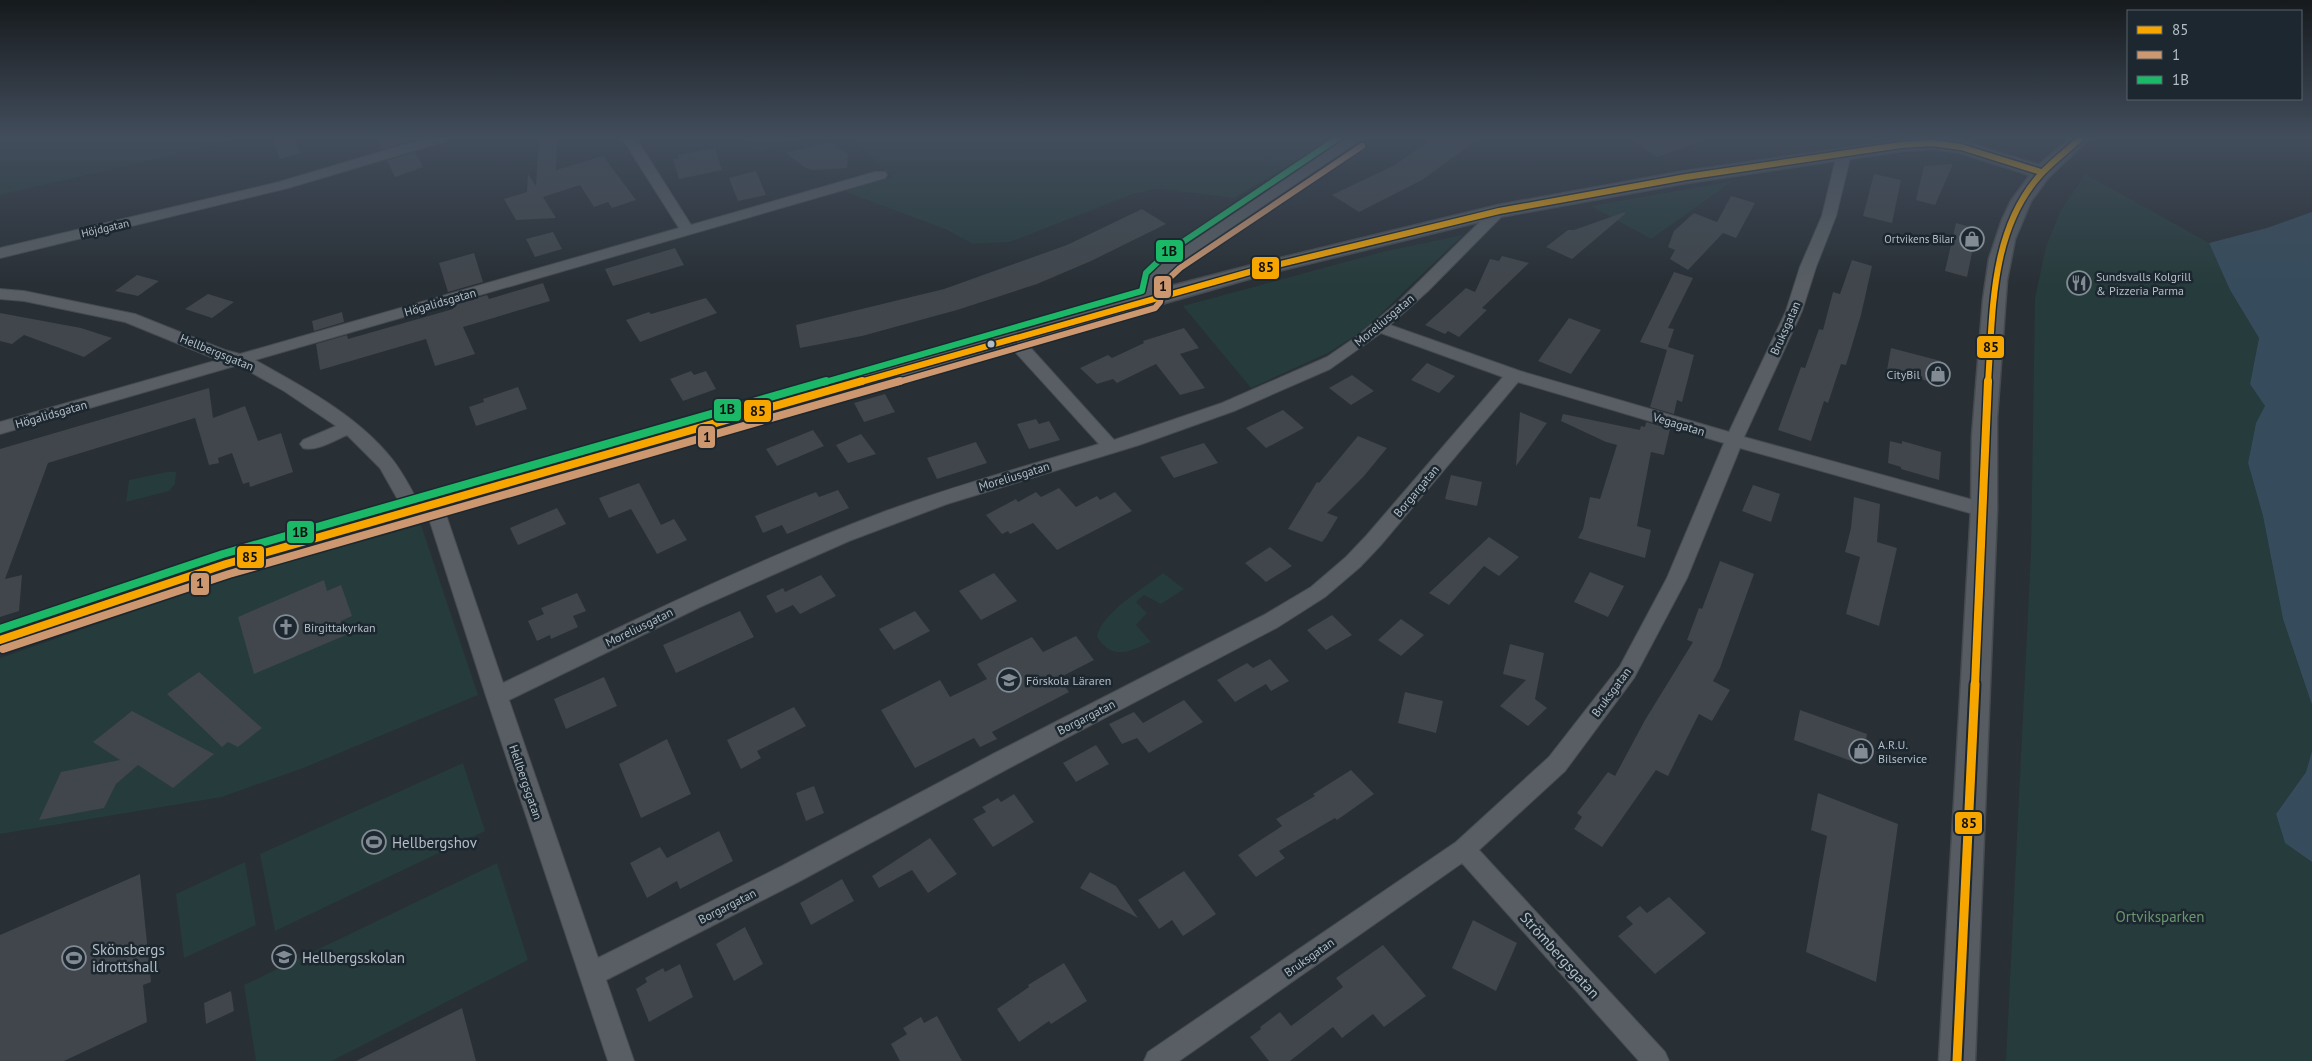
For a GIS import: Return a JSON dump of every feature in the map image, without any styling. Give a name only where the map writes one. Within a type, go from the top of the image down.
[{"type":"street","name":"Höjdgatan","points":[[0,253],[273,188]]},
{"type":"street","points":[[661,188],[688,231]]},
{"type":"street","name":"Högalidsgatan","points":[[0,428],[837,188]]},
{"type":"street","points":[[1150,299],[1154,279],[1174,260],[1282,188]]},
{"type":"street","points":[[0,640],[226,564],[1150,299],[1260,269],[1499,211],[1628,188]]},
{"type":"street","name":"Bruksgatan","points":[[1158,1061],[1464,849],[1557,764],[1627,672],[1678,578],[1734,440],[1798,301],[1808,267],[1829,216],[1836,188]]},
{"type":"street","points":[[1957,1061],[1984,510],[1982,459],[1994,294],[2000,257],[2013,216],[2030,188]]},
{"type":"street","name":"Moreliusgatan","points":[[496,696],[752,573],[820,544],[939,499],[1225,410],[1338,358],[1379,326],[1429,281],[1499,211]]},
{"type":"street","name":"Hellbergsgatan","points":[[0,294],[24,296],[129,318],[221,354],[240,359],[290,387],[350,427],[423,506],[496,696],[621,1061]]},
{"type":"street","name":"Vegagatan","points":[[1379,326],[1514,374],[1734,440],[1984,510]]},
{"type":"street","points":[[1012,338],[1111,447]]},
{"type":"street","name":"Borgargatan","points":[[591,975],[790,874],[1001,761],[1211,654],[1318,592],[1353,562],[1373,541],[1514,374]]},
{"type":"street","points":[[309,444],[350,427]]},
{"type":"street","name":"Strömbergsgatan","points":[[1464,849],[1656,1061]]},
{"type":"green space","points":[[0,188],[32,188],[0,195]]},
{"type":"green space","points":[[856,188],[1252,188],[1234,198],[1158,189],[1132,194],[1010,242],[973,244],[945,229],[844,191]]},
{"type":"green space","points":[[1696,188],[1724,188],[1651,239],[1591,206]]},
{"type":"green space","name":"Ortviksparken","points":[[2076,188],[2109,188],[2209,243],[2230,290],[2259,338],[2250,384],[2266,406],[2256,423],[2248,463],[2263,516],[2283,619],[2312,705],[2312,751],[2306,772],[2276,814],[2285,843],[2312,862],[2312,1061],[2006,1061],[2031,552],[2035,298],[2046,247],[2060,212]]},
{"type":"green space","points":[[1463,235],[1364,330],[1328,353],[1251,388],[1183,306],[1386,251]]},
{"type":"green space","points":[[167,472],[176,472],[175,484],[169,491],[126,502],[129,480]]},
{"type":"green space","points":[[421,525],[478,695],[306,767],[222,797],[0,834],[0,658],[221,581]]},
{"type":"green space","points":[[1163,573],[1184,589],[1161,604],[1144,595],[1136,602],[1147,613],[1136,625],[1151,642],[1136,649],[1122,652],[1110,650],[1103,645],[1097,637],[1106,619],[1124,602]]},
{"type":"green space","name":"Hellbergshov","points":[[463,763],[485,831],[275,931],[260,854]]},
{"type":"green space","points":[[245,862],[256,925],[184,958],[176,894]]},
{"type":"green space","points":[[497,863],[528,960],[332,1061],[256,1061],[244,985]]},
{"type":"water","points":[[2312,212],[2312,705],[2283,619],[2263,516],[2248,463],[2256,423],[2265,406],[2250,384],[2259,338],[2230,290],[2209,243],[2267,228]]},
{"type":"water","points":[[2312,751],[2312,862],[2285,843],[2276,814],[2306,772]]},
{"type":"building","points":[[527,188],[572,188],[543,197],[556,218],[516,220],[504,199],[527,192]]},
{"type":"building","points":[[582,188],[627,188],[636,200],[612,208],[608,202],[594,207]]},
{"type":"building","points":[[733,188],[763,188],[766,195],[738,201]]},
{"type":"building","points":[[1348,188],[1407,188],[1359,212],[1332,195]]},
{"type":"building","points":[[1870,188],[1899,188],[1892,223],[1863,216]]},
{"type":"building","points":[[1919,188],[1943,188],[1935,205],[1916,200]]},
{"type":"building","points":[[1731,196],[1755,203],[1736,238],[1723,233],[1688,270],[1670,259],[1675,250],[1668,247],[1674,231],[1694,213],[1717,222]]},
{"type":"building","points":[[1142,209],[1166,224],[1091,261],[1037,284],[957,310],[862,336],[800,348],[796,325],[944,289],[1067,245]]},
{"type":"building","points":[[1625,212],[1572,259],[1546,247],[1568,230],[1574,230]]},
{"type":"building","points":[[1956,223],[1977,229],[1967,277],[1945,271]]},
{"type":"building","points":[[553,232],[562,249],[535,257],[526,239]]},
{"type":"building","points":[[675,248],[684,265],[613,286],[605,269]]},
{"type":"building","points":[[474,253],[483,282],[448,292],[439,263]]},
{"type":"building","points":[[1502,256],[1529,263],[1482,308],[1487,310],[1459,337],[1448,331],[1445,334],[1425,325],[1466,288],[1475,292],[1490,259],[1499,261]]},
{"type":"building","points":[[1852,260],[1872,266],[1861,315],[1846,365],[1841,364],[1828,403],[1824,401],[1811,441],[1778,430],[1801,367],[1805,368],[1819,329],[1823,330],[1833,292],[1840,294]]},
{"type":"building","points":[[1674,272],[1693,278],[1668,328],[1674,329],[1668,347],[1694,355],[1682,402],[1677,400],[1674,414],[1650,407],[1667,350],[1640,342]]},
{"type":"building","points":[[137,275],[159,281],[138,296],[115,291]]},
{"type":"building","points":[[543,283],[550,301],[463,327],[475,354],[435,366],[426,339],[320,370],[316,344],[347,335],[348,339],[453,309],[452,305],[487,295],[489,299]]},
{"type":"building","points":[[208,294],[234,302],[212,318],[185,309]]},
{"type":"building","points":[[706,298],[717,313],[640,342],[626,320],[649,312],[651,314]]},
{"type":"building","points":[[342,312],[344,322],[314,331],[312,321]]},
{"type":"building","points":[[0,313],[81,328],[112,338],[84,357],[24,335],[12,344],[0,341]]},
{"type":"building","points":[[1569,318],[1601,330],[1571,374],[1538,361]]},
{"type":"building","points":[[1184,328],[1199,348],[1180,354],[1205,388],[1180,395],[1156,364],[1117,383],[1113,379],[1097,384],[1080,368],[1108,355],[1112,358],[1144,343],[1143,341]]},
{"type":"building","points":[[1891,348],[1941,361],[1939,384],[1887,370]]},
{"type":"building","points":[[1427,363],[1455,376],[1439,393],[1411,380]]},
{"type":"building","points":[[691,371],[694,375],[706,371],[716,389],[683,401],[670,379]]},
{"type":"building","points":[[1352,375],[1374,391],[1351,405],[1329,388]]},
{"type":"building","points":[[518,387],[527,409],[476,426],[469,407],[484,402],[483,399]]},
{"type":"building","points":[[209,388],[213,418],[245,406],[258,441],[281,433],[293,472],[250,487],[249,482],[243,484],[232,453],[218,458],[219,463],[209,465],[195,418],[48,463],[5,579],[22,575],[19,611],[0,617],[0,449]]},
{"type":"building","points":[[885,394],[895,412],[864,422],[854,403]]},
{"type":"building","points":[[1283,410],[1304,428],[1266,448],[1246,428]]},
{"type":"building","points":[[1520,412],[1547,423],[1516,466]]},
{"type":"building","points":[[1563,414],[1640,430],[1641,426],[1645,427],[1646,422],[1670,429],[1664,455],[1651,452],[1637,526],[1651,530],[1645,558],[1578,538],[1583,529],[1590,497],[1600,499],[1617,445],[1606,442],[1561,421]]},
{"type":"building","points":[[1036,419],[1039,424],[1049,421],[1060,440],[1029,449],[1017,424]]},
{"type":"building","points":[[813,430],[824,446],[777,466],[766,449]]},
{"type":"building","points":[[861,434],[876,454],[848,463],[836,445]]},
{"type":"building","points":[[1358,436],[1387,448],[1364,476],[1327,513],[1338,517],[1326,537],[1322,542],[1288,529],[1317,482],[1319,483]]},
{"type":"building","points":[[1890,441],[1902,444],[1902,441],[1941,452],[1939,480],[1901,469],[1901,467],[1888,463]]},
{"type":"building","points":[[976,442],[987,463],[937,479],[927,458]]},
{"type":"building","points":[[1204,443],[1218,463],[1174,478],[1160,457]]},
{"type":"building","points":[[1451,475],[1482,482],[1477,506],[1445,499]]},
{"type":"building","points":[[639,483],[661,525],[674,519],[687,540],[657,554],[631,509],[609,518],[599,498]]},
{"type":"building","points":[[1753,485],[1780,494],[1771,522],[1742,511]]},
{"type":"building","points":[[1059,488],[1076,507],[1097,496],[1100,500],[1115,492],[1132,511],[1057,550],[1033,523],[1010,534],[1008,531],[1002,534],[986,515],[1016,499],[1018,502],[1036,492],[1041,497]]},
{"type":"building","points":[[838,490],[849,508],[787,534],[782,525],[763,533],[755,516],[816,492],[819,497]]},
{"type":"building","points":[[1854,497],[1880,504],[1877,542],[1897,548],[1879,626],[1846,614],[1860,557],[1845,552],[1851,528]]},
{"type":"building","points":[[557,508],[566,524],[518,545],[510,528]]},
{"type":"building","points":[[1489,537],[1519,557],[1499,576],[1484,566],[1449,605],[1429,593]]},
{"type":"building","points":[[1270,547],[1292,566],[1266,582],[1245,563]]},
{"type":"building","points":[[1720,561],[1754,574],[1720,668],[1713,681],[1730,690],[1712,721],[1699,714],[1668,776],[1656,770],[1602,847],[1574,829],[1582,817],[1577,813],[1608,772],[1615,776],[1645,720],[1693,642],[1687,640],[1699,608],[1702,609]]},
{"type":"building","points":[[1590,572],[1624,586],[1608,617],[1574,602]]},
{"type":"building","points":[[994,573],[1017,601],[981,620],[959,591]]},
{"type":"building","points":[[821,575],[836,596],[800,614],[793,605],[776,613],[766,596],[783,588],[785,592]]},
{"type":"building","name":"Birgittakyrkan","points":[[324,580],[327,591],[341,585],[352,616],[341,621],[346,635],[254,674],[238,617]]},
{"type":"building","points":[[577,593],[586,611],[573,616],[578,627],[551,639],[550,635],[537,641],[528,621],[544,614],[541,608]]},
{"type":"building","points":[[740,611],[754,637],[676,673],[663,645]]},
{"type":"building","points":[[915,611],[930,631],[894,650],[879,629]]},
{"type":"building","points":[[1332,615],[1352,635],[1326,650],[1307,630]]},
{"type":"building","points":[[1401,619],[1424,635],[1401,656],[1378,640]]},
{"type":"building","points":[[1076,636],[1094,660],[1059,678],[1069,692],[992,732],[997,739],[980,747],[974,738],[915,768],[881,710],[940,680],[950,697],[987,679],[977,664],[1032,637],[1043,652]]},
{"type":"building","points":[[1510,644],[1544,653],[1535,699],[1547,708],[1528,726],[1500,706],[1526,680],[1503,674]]},
{"type":"building","points":[[1270,659],[1289,681],[1271,691],[1266,684],[1235,702],[1217,680],[1247,663],[1253,668]]},
{"type":"building","points":[[199,672],[262,728],[238,747],[228,742],[222,747],[167,694]]},
{"type":"building","points":[[604,677],[617,706],[566,729],[554,699]]},
{"type":"building","points":[[1405,692],[1443,701],[1436,733],[1398,723]]},
{"type":"building","points":[[1184,700],[1203,722],[1149,753],[1137,738],[1122,744],[1109,724],[1134,712],[1143,723]]},
{"type":"building","points":[[794,707],[806,726],[757,751],[761,758],[741,769],[727,740]]},
{"type":"building","points":[[1800,710],[1867,734],[1862,765],[1794,740]]},
{"type":"building","points":[[132,711],[214,754],[173,788],[138,765],[116,784],[104,808],[39,820],[61,772],[120,760],[93,742]]},
{"type":"building","points":[[667,739],[691,794],[641,818],[619,764]]},
{"type":"building","points":[[1096,745],[1109,764],[1076,782],[1063,763]]},
{"type":"building","points":[[1351,770],[1374,794],[1337,820],[1335,818],[1279,851],[1285,858],[1256,877],[1238,855],[1282,826],[1276,819],[1315,796],[1313,794]]},
{"type":"building","points":[[814,786],[824,813],[806,821],[796,793]]},
{"type":"building","points":[[1818,793],[1898,824],[1876,982],[1806,952],[1827,836],[1811,830]]},
{"type":"building","points":[[1014,794],[1034,822],[993,847],[973,819],[986,812],[982,807],[998,798],[1001,802]]},
{"type":"building","points":[[719,831],[733,861],[680,889],[677,881],[647,898],[630,863],[660,847],[667,858]]},
{"type":"building","points":[[930,838],[957,874],[928,893],[912,870],[879,888],[872,876]]},
{"type":"building","points":[[1184,871],[1216,914],[1183,936],[1172,920],[1159,929],[1138,900]]},
{"type":"building","points":[[1090,872],[1116,886],[1138,918],[1080,888]]},
{"type":"building","name":"Skönsbergs idrottshall","points":[[140,874],[151,982],[143,985],[147,1022],[64,1061],[0,1061],[0,935]]},
{"type":"building","points":[[842,879],[854,901],[811,925],[800,903]]},
{"type":"building","points":[[1669,897],[1706,933],[1655,974],[1618,936],[1633,924],[1626,917],[1640,906],[1647,913]]},
{"type":"building","points":[[1473,920],[1517,943],[1496,991],[1452,968]]},
{"type":"building","points":[[745,927],[763,964],[734,981],[716,944]]},
{"type":"building","points":[[1383,945],[1426,996],[1384,1027],[1373,1014],[1342,1038],[1333,1027],[1290,1061],[1269,1061],[1250,1037],[1280,1012],[1291,1026],[1343,987],[1336,978]]},
{"type":"building","points":[[1064,963],[1087,1001],[1051,1024],[1049,1021],[1019,1042],[997,1009],[1029,987],[1028,985]]},
{"type":"building","points":[[680,964],[693,997],[649,1022],[636,989],[647,982],[645,978],[663,968],[665,972]]},
{"type":"building","points":[[231,991],[234,1011],[206,1024],[204,1003]]},
{"type":"building","points":[[462,1008],[476,1061],[356,1061]]},
{"type":"building","points":[[937,1016],[962,1061],[900,1061],[891,1044],[907,1034],[903,1028],[921,1017],[924,1023]]},
{"type":"transit line","name":"1B","points":[[0,629],[223,554],[1142,291],[1146,273],[1168,252],[1264,188]]},
{"type":"transit line","name":"1","points":[[3,649],[229,574],[1155,308],[1160,302],[1163,284],[1180,268],[1300,188]]},
{"type":"transit line","name":"85","points":[[0,640],[226,564],[1171,293],[1260,269],[1499,211],[1628,188]]},
{"type":"transit line","name":"85","points":[[1957,1061],[1984,510],[1985,418],[1996,280],[2005,239],[2021,201],[2031,188]]},
{"type":"place","name":"Ortvikens Bilar","points":[[1972,239]]},
{"type":"place","name":"Sundsvalls Kolgrill & Pizzeria Parma","points":[[2079,283]]},
{"type":"place","name":"CityBil","points":[[1938,374]]},
{"type":"place","name":"Birgittakyrkan","points":[[286,627]]},
{"type":"place","name":"Förskola Läraren","points":[[1009,680]]},
{"type":"place","name":"A.R.U. Bilservice","points":[[1861,751]]},
{"type":"place","name":"Hellbergshov","points":[[374,842]]},
{"type":"place","name":"Hellbergsskolan","points":[[284,957]]},
{"type":"place","name":"Skönsbergs idrottshall","points":[[74,958]]}]
